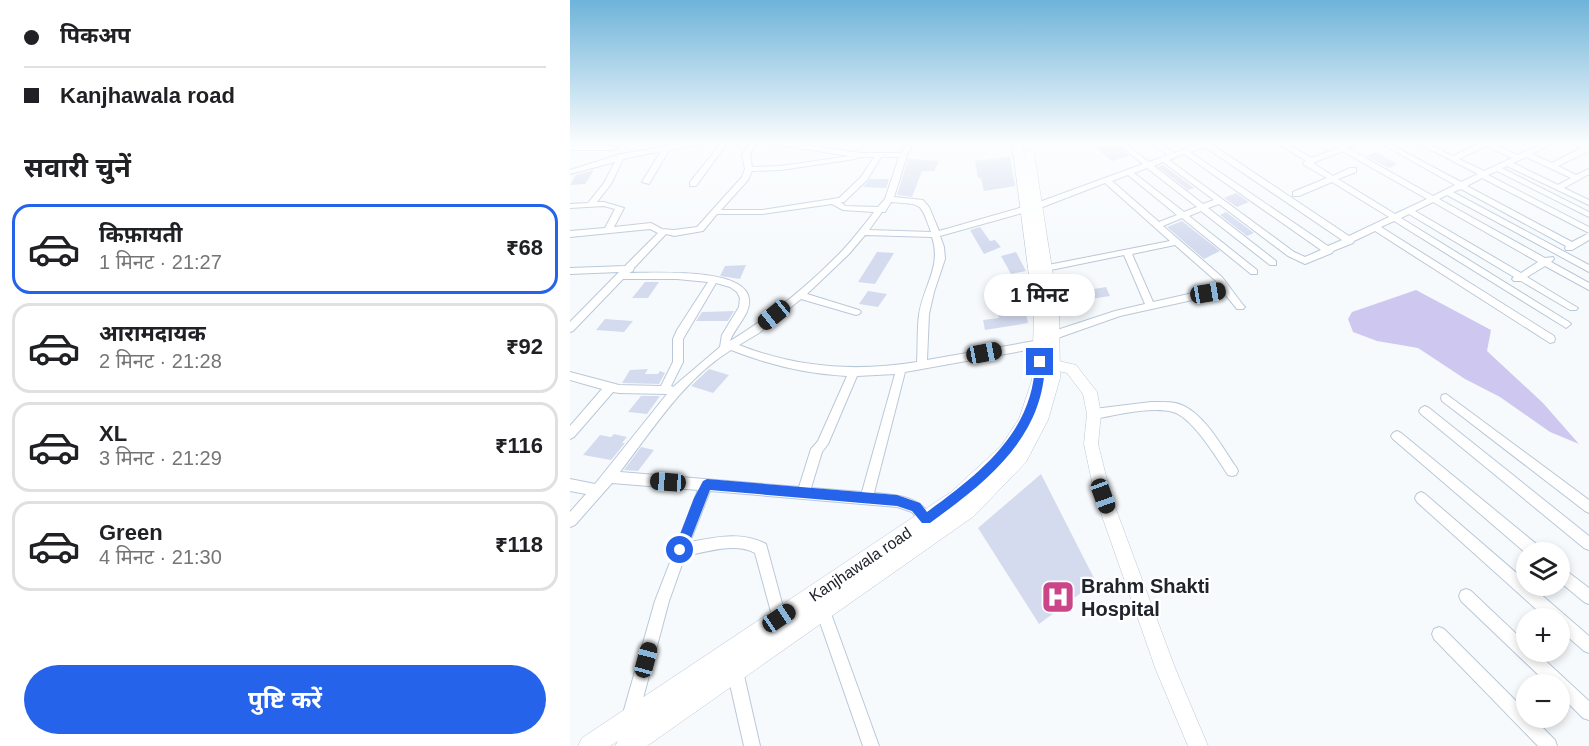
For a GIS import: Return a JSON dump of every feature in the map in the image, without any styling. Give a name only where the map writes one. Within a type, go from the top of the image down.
[{"type":"main road","name":"Kanjhawala road","points":[[627,746],[735,671],[820,601],[975,484],[1007,451],[1026,421],[1040,380],[1052,314],[1046,268],[1025,177]]},
{"type":"main road","name":"Kanjhawala road","points":[[590,746],[779,618],[820,601],[968,510],[1020,457],[1040,420],[1052,378],[1041,315],[1030,177]]},
{"type":"street","points":[[590,205],[611,177]]},
{"type":"street","points":[[646,182],[649,177]]},
{"type":"street","points":[[693,184],[698,177]]},
{"type":"street","points":[[570,234],[651,226],[664,232],[700,229],[718,212],[746,177]]},
{"type":"street","points":[[718,212],[762,212],[835,202],[841,200],[864,177]]},
{"type":"street","points":[[570,521],[609,477],[677,390],[727,346],[756,330],[830,268],[882,210],[889,199],[896,177]]},
{"type":"street","points":[[864,232],[935,235],[1032,208],[1117,177]]},
{"type":"street","points":[[1135,177],[1254,272]]},
{"type":"street","points":[[1164,177],[1273,263]]},
{"type":"street","points":[[1191,177],[1219,201],[1298,259],[1305,261],[1478,177]]},
{"type":"street","points":[[1221,177],[1329,251]]},
{"type":"street","points":[[1257,177],[1350,241]]},
{"type":"street","points":[[1327,177],[1566,324]]},
{"type":"street","points":[[1296,194],[1336,177]]},
{"type":"street","points":[[1395,177],[1589,287]]},
{"type":"street","points":[[1446,177],[1573,246]]},
{"type":"street","points":[[1486,177],[1589,230]]},
{"type":"street","points":[[1514,177],[1589,214]]},
{"type":"street","points":[[1535,177],[1589,203]]},
{"type":"street","points":[[1558,188],[1577,177]]},
{"type":"street","points":[[1107,181],[1178,242],[1227,289],[1240,307]]},
{"type":"street","points":[[1447,192],[1589,269]]},
{"type":"street","points":[[889,199],[920,202],[929,215],[940,247],[941,259],[924,314],[922,365]]},
{"type":"street","points":[[1158,225],[1219,201]]},
{"type":"street","points":[[835,202],[843,208],[882,210]]},
{"type":"street","points":[[570,206],[604,204],[620,208],[608,230]]},
{"type":"street","points":[[1408,210],[1573,308]]},
{"type":"street","points":[[1375,227],[1550,339]]},
{"type":"street","points":[[570,328],[664,232]]},
{"type":"street","points":[[1506,287],[1589,236]]},
{"type":"street","points":[[1046,268],[1178,242]]},
{"type":"street","points":[[1127,253],[1150,305]]},
{"type":"street","points":[[570,271],[626,273],[733,284],[740,289],[745,304],[724,340],[727,346],[765,360],[829,372],[901,369],[998,350],[1046,351],[1118,313],[1227,289]]},
{"type":"street","points":[[664,390],[678,362],[678,339],[682,330],[713,281]]},
{"type":"street","points":[[799,295],[856,312]]},
{"type":"street","points":[[1046,351],[1071,369],[1090,392],[1094,414],[1091,444],[1103,496],[1166,670],[1198,746]]},
{"type":"street","points":[[867,498],[901,369]]},
{"type":"street","points":[[804,492],[817,449],[822,444],[854,372]]},
{"type":"street","points":[[570,376],[610,387],[677,390]]},
{"type":"street","points":[[570,434],[610,387]]},
{"type":"street","points":[[1446,398],[1589,507]]},
{"type":"street","points":[[1094,414],[1163,406],[1180,409],[1196,423],[1232,471]]},
{"type":"street","points":[[1425,411],[1589,544]]},
{"type":"street","points":[[1396,436],[1523,542]]},
{"type":"street","points":[[609,477],[804,492],[908,503],[916,507],[926,519]]},
{"type":"street","points":[[630,719],[662,601],[707,484]]},
{"type":"street","points":[[570,485],[597,490]]},
{"type":"street","points":[[1421,498],[1546,608]]},
{"type":"street","points":[[680,550],[732,543],[756,544],[760,549],[779,618]]},
{"type":"street","points":[[1570,581],[1589,597]]},
{"type":"street","points":[[1466,596],[1548,674]]},
{"type":"street","points":[[820,601],[871,746]]},
{"type":"street","points":[[1570,629],[1589,646]]},
{"type":"street","points":[[1438,634],[1549,746]]},
{"type":"street","points":[[735,671],[752,746]]},
{"type":"street","points":[[1570,695],[1589,712]]},
{"type":"shaded area","points":[[1416,290],[1491,330],[1487,351],[1543,403],[1579,444],[1550,432],[1500,397],[1465,379],[1418,348],[1377,341],[1353,332],[1348,319],[1352,312]]},
{"type":"building","points":[[575,177],[590,177],[585,184],[570,185]]},
{"type":"building","points":[[903,177],[920,177],[912,197],[897,195]]},
{"type":"building","points":[[1013,177],[1015,186],[984,191],[981,178],[978,178]]},
{"type":"building","points":[[1171,177],[1179,177],[1194,188],[1188,190]]},
{"type":"building","points":[[870,179],[889,179],[886,188],[863,187]]},
{"type":"building","points":[[1236,193],[1249,202],[1237,207],[1224,198]]},
{"type":"building","points":[[1226,212],[1254,233],[1247,236],[1220,215]]},
{"type":"building","points":[[1182,221],[1220,251],[1204,259],[1167,227]]},
{"type":"building","points":[[980,227],[990,241],[995,240],[1001,247],[984,254],[970,230]]},
{"type":"building","points":[[877,252],[894,253],[875,284],[858,282]]},
{"type":"building","points":[[1016,252],[1026,271],[1011,274],[1001,256]]},
{"type":"building","points":[[746,265],[740,279],[720,276],[725,266]]},
{"type":"building","points":[[645,282],[659,282],[648,298],[632,298]]},
{"type":"building","points":[[1106,287],[1110,296],[1085,300],[1082,291]]},
{"type":"building","points":[[868,291],[887,294],[878,307],[859,304]]},
{"type":"building","points":[[1006,295],[1010,308],[1024,305],[1028,323],[985,330],[983,320],[999,318],[994,297]]},
{"type":"building","points":[[734,311],[728,321],[696,321],[702,312]]},
{"type":"building","points":[[605,319],[633,321],[624,332],[596,330]]},
{"type":"building","points":[[648,369],[645,374],[658,374],[660,371],[665,373],[659,384],[622,383],[630,370]]},
{"type":"building","points":[[709,369],[729,375],[713,393],[691,386]]},
{"type":"building","points":[[641,396],[660,396],[647,414],[628,412]]},
{"type":"building","points":[[614,434],[627,437],[611,460],[583,455],[600,435],[611,437]]},
{"type":"building","points":[[641,447],[654,450],[638,471],[624,470]]},
{"type":"building","points":[[1041,474],[1096,582],[1039,624],[978,528]]},
{"type":"place","name":"Brahm Shakti Hospital","points":[[1058,597]]},
{"type":"route","points":[[680,550],[707,484],[897,501],[916,507],[926,519],[975,484],[1007,451],[1026,421],[1040,380],[1040,362]]}]
